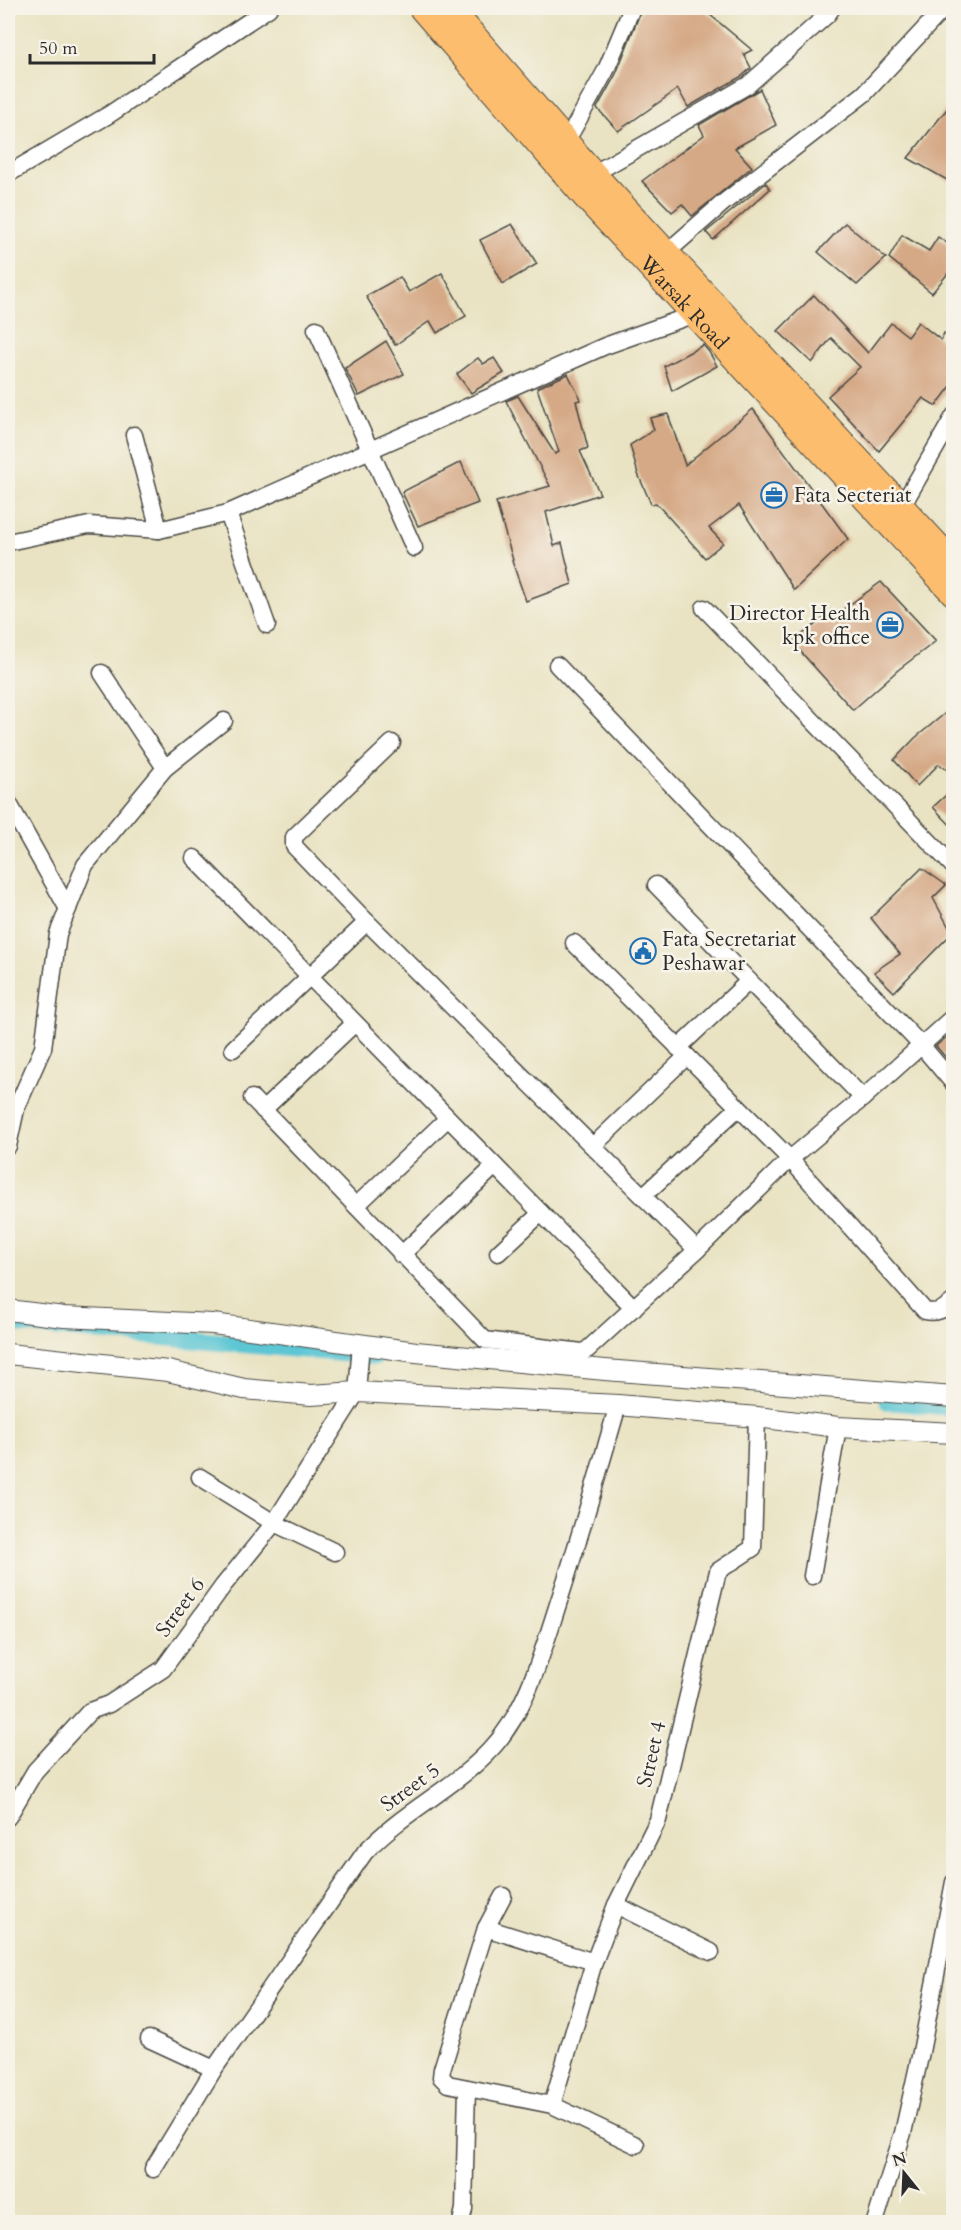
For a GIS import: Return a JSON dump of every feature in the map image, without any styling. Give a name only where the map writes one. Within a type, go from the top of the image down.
[{"type":"main road","name":"Warsak Road","points":[[422,8],[506,89],[566,142],[594,174],[621,220],[666,252],[954,564]]},
{"type":"main road","name":"Warsak Road","points":[[449,8],[506,89],[621,220],[695,314],[954,593]]},
{"type":"street","points":[[8,174],[110,114],[269,8]]},
{"type":"street","points":[[566,142],[606,70],[632,8]]},
{"type":"street","points":[[594,174],[748,85],[832,8]]},
{"type":"street","points":[[666,252],[723,203],[864,94],[944,8]]},
{"type":"street","points":[[8,542],[89,525],[159,530],[228,513],[605,346],[695,314]]},
{"type":"street","points":[[316,329],[414,548]]},
{"type":"street","points":[[901,508],[954,416]]},
{"type":"street","points":[[134,435],[159,530]]},
{"type":"street","points":[[228,513],[267,625]]},
{"type":"street","points":[[704,608],[954,867]]},
{"type":"street","points":[[557,665],[921,1044],[954,1084]]},
{"type":"street","points":[[102,673],[165,768]]},
{"type":"street","points":[[8,1146],[16,1109],[43,1048],[58,934],[85,866],[165,768],[224,721]]},
{"type":"street","points":[[392,743],[294,837],[294,846],[367,922],[697,1250]]},
{"type":"street","points":[[8,802],[68,909]]},
{"type":"street","points":[[195,858],[634,1308]]},
{"type":"street","points":[[656,885],[862,1098]]},
{"type":"street","points":[[233,1049],[367,922]]},
{"type":"street","points":[[574,943],[790,1159],[925,1311],[934,1313],[954,1301]]},
{"type":"street","points":[[593,1146],[748,981]]},
{"type":"street","points":[[355,1023],[257,1104],[485,1340],[582,1352],[587,1350],[697,1250],[790,1159],[954,1016]]},
{"type":"street","points":[[643,1196],[738,1108]]},
{"type":"street","points":[[356,1206],[448,1118]]},
{"type":"street","points":[[401,1255],[495,1166]]},
{"type":"street","points":[[498,1253],[541,1213]]},
{"type":"street","points":[[8,1310],[64,1317],[213,1324],[416,1352],[593,1369],[954,1397]]},
{"type":"street","points":[[357,1391],[361,1345]]},
{"type":"street","points":[[8,1354],[168,1371],[244,1389],[311,1395],[357,1391],[618,1405],[757,1417],[838,1427],[954,1433]]},
{"type":"street","name":"Street 6","points":[[8,1817],[36,1771],[90,1711],[109,1704],[163,1669],[223,1586],[274,1523],[357,1391]]},
{"type":"street","name":"Street 5","points":[[153,2169],[214,2069],[365,1852],[377,1838],[457,1781],[493,1748],[516,1713],[537,1669],[585,1519],[618,1405]]},
{"type":"street","name":"Street 4","points":[[552,2105],[594,1962],[616,1905],[658,1820],[718,1571],[753,1548],[757,1417]]},
{"type":"street","points":[[812,1576],[838,1427]]},
{"type":"street","points":[[200,1477],[274,1523],[335,1552]]},
{"type":"street","points":[[875,2223],[906,2121],[954,1882]]},
{"type":"street","points":[[502,1896],[486,1928],[441,2078],[448,2084],[552,2105],[636,2145]]},
{"type":"street","points":[[616,1905],[711,1952]]},
{"type":"street","points":[[486,1928],[594,1962]]},
{"type":"street","points":[[149,2039],[214,2069]]},
{"type":"street","points":[[462,2223],[467,2088]]},
{"type":"building","points":[[642,8],[703,9],[752,50],[744,54],[751,68],[742,76],[688,107],[678,89],[618,131],[597,108],[616,74]]},
{"type":"building","points":[[760,89],[776,125],[735,148],[752,167],[692,216],[682,204],[672,212],[642,181],[704,135],[699,125]]},
{"type":"building","points":[[954,100],[954,184],[908,158]]},
{"type":"building","points":[[766,183],[770,189],[713,240],[706,232]]},
{"type":"building","points":[[845,223],[886,258],[857,285],[818,252]]},
{"type":"building","points":[[512,224],[537,264],[503,284],[480,240]]},
{"type":"building","points":[[902,235],[929,251],[938,237],[954,248],[954,266],[932,293],[889,258]]},
{"type":"building","points":[[442,273],[466,316],[437,333],[430,321],[395,345],[366,296],[400,277],[409,292]]},
{"type":"building","points":[[814,295],[868,353],[891,323],[908,336],[918,322],[941,340],[944,333],[954,338],[954,382],[936,406],[923,398],[879,451],[828,396],[860,367],[831,338],[812,363],[778,331]]},
{"type":"building","points":[[386,341],[404,374],[359,396],[345,368]]},
{"type":"building","points":[[703,345],[717,366],[672,391],[664,366]]},
{"type":"building","points":[[478,358],[483,364],[494,358],[504,373],[471,393],[457,374]]},
{"type":"building","points":[[568,374],[581,400],[576,401],[588,448],[580,451],[600,494],[546,512],[554,546],[562,543],[572,584],[526,601],[496,502],[550,486],[506,401],[518,396],[555,454],[559,452],[537,388]]},
{"type":"building","name":"Fata Secteriat","points":[[753,409],[848,539],[794,590],[739,505],[709,528],[723,543],[705,558],[656,503],[651,504],[638,474],[630,445],[654,430],[650,418],[668,414],[685,465]]},
{"type":"building","points":[[461,462],[478,503],[418,526],[402,492]]},
{"type":"building","points":[[881,582],[936,641],[898,670],[853,710],[792,642],[824,618],[827,621]]},
{"type":"building","points":[[954,706],[954,775],[939,764],[917,786],[894,760],[915,738]]},
{"type":"building","points":[[954,788],[954,829],[933,807]]},
{"type":"building","points":[[922,868],[946,885],[933,898],[952,933],[894,992],[874,972],[900,954],[871,918]]},
{"type":"building","points":[[954,1031],[954,1067],[936,1046]]},
{"type":"waterway","points":[[8,1323],[376,1356]]},
{"type":"waterway","points":[[888,1401],[954,1407]]},
{"type":"place","name":"Fata Secteriat","points":[[774,495]]},
{"type":"place","name":"Director Health kpk office","points":[[890,625]]},
{"type":"place","name":"Fata Secretariat Peshawar","points":[[643,951]]}]
